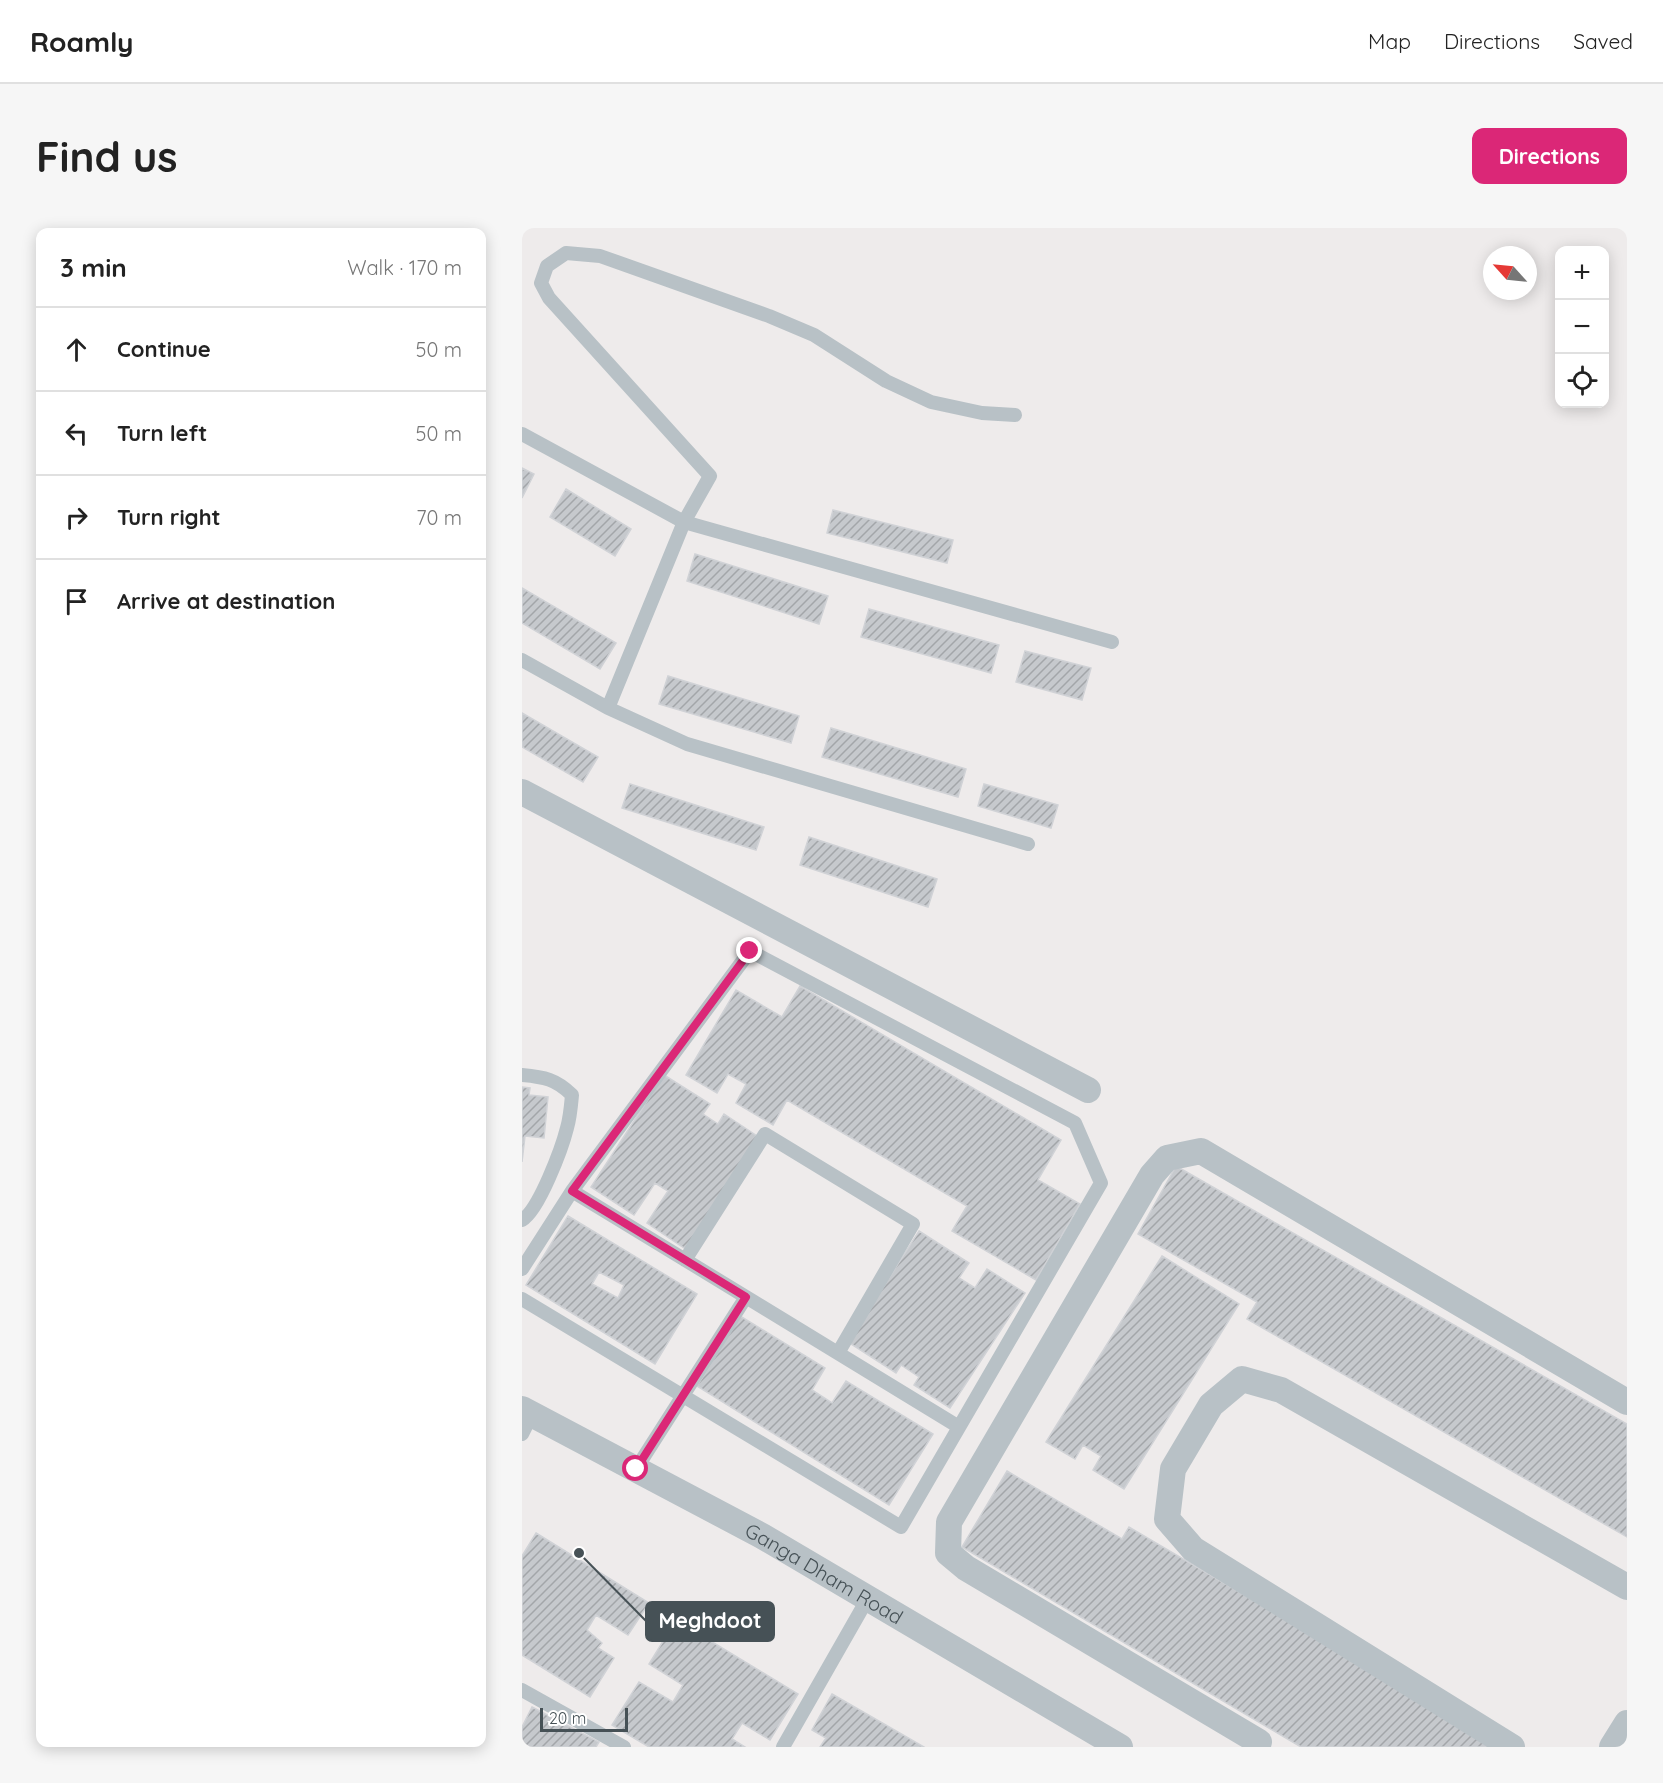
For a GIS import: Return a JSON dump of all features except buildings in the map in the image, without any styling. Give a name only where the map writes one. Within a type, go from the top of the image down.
[{"type":"street","points":[[522,792],[1088,1090]]},
{"type":"street","points":[[1261,1745],[966,1568],[948,1553],[949,1522],[1152,1175],[1167,1158],[1201,1151],[1627,1401]]},
{"type":"street","points":[[1512,1747],[1193,1549],[1167,1519],[1173,1469],[1211,1405],[1242,1379],[1281,1390],[1627,1587]]},
{"type":"street","name":"Ganga Dham Road","points":[[525,1419],[636,1469],[762,1536],[1120,1747]]},
{"type":"street","points":[[1612,1747],[1627,1723]]},
{"type":"lane","points":[[608,708],[684,522],[710,476],[549,298],[541,283],[547,266],[566,253],[600,256],[769,316],[814,335],[886,381],[931,402],[982,413],[1015,415]]},
{"type":"lane","points":[[522,434],[684,522],[1112,642]]},
{"type":"lane","points":[[522,660],[608,708],[687,744],[1028,844]]},
{"type":"lane","points":[[522,1269],[572,1191],[750,951],[1075,1123],[1101,1183],[901,1527],[522,1299]]},
{"type":"lane","points":[[522,1075],[544,1077],[560,1082],[572,1095],[568,1127],[545,1185],[528,1216],[522,1220]]},
{"type":"lane","points":[[685,1260],[765,1134],[913,1224],[838,1353]]},
{"type":"lane","points":[[572,1191],[959,1427]]},
{"type":"lane","points":[[636,1469],[746,1297]]},
{"type":"lane","points":[[783,1747],[868,1598]]},
{"type":"lane","points":[[522,1690],[624,1747]]},
{"type":"place","name":"Meghdoot","points":[[579,1553]]},
{"type":"route","points":[[636,1469],[746,1297],[572,1191],[750,951]]}]
